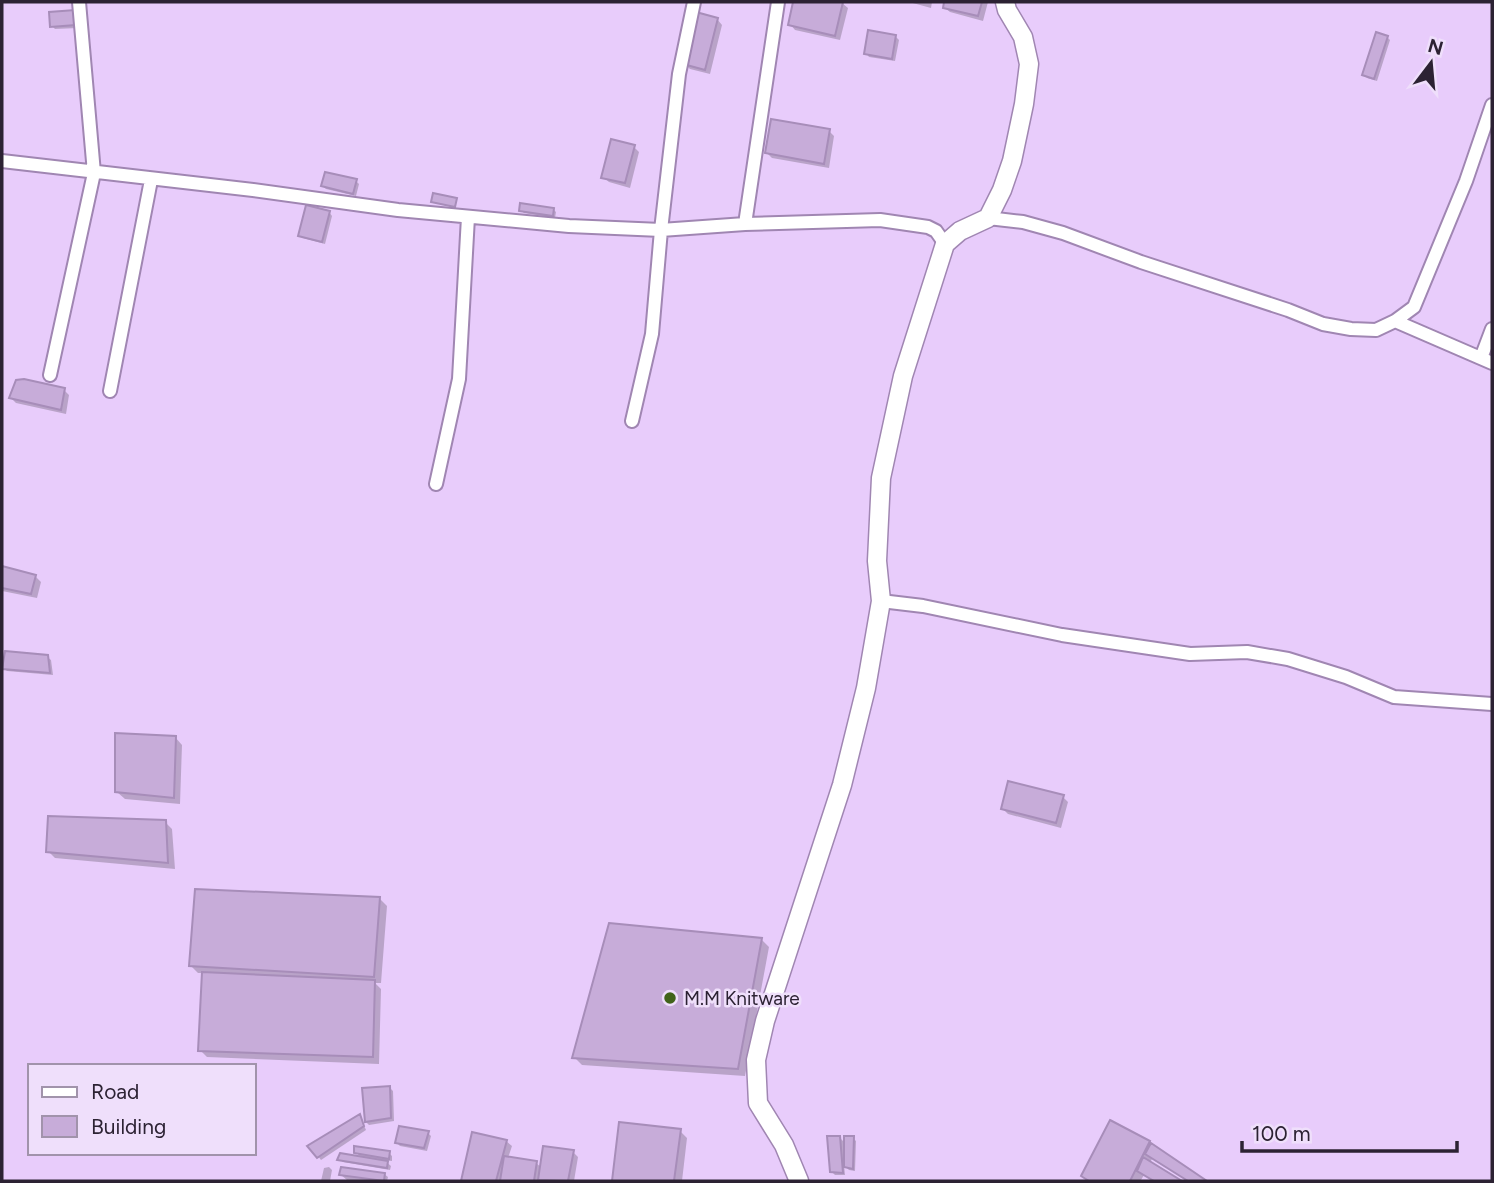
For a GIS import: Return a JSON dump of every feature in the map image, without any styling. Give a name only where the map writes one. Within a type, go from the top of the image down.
[{"type":"street","points":[[50,374],[94,173],[79,2]]},
{"type":"street","points":[[632,421],[652,334],[679,74],[694,2]]},
{"type":"street","points":[[745,224],[778,2]]},
{"type":"street","points":[[988,218],[1012,161],[1029,64],[1023,37],[1005,2]]},
{"type":"street","points":[[799,1181],[784,1145],[758,1103],[756,1060],[769,1008],[842,785],[866,688],[881,601],[877,561],[881,478],[903,376],[945,244],[960,231],[988,218],[1023,222],[1063,233],[1323,324],[1376,330],[1395,321],[1414,307],[1466,181],[1492,106]]},
{"type":"street","points":[[2,161],[150,180],[241,188],[398,210],[569,226],[661,230],[745,224],[880,220],[928,227],[936,232],[945,244]]},
{"type":"street","points":[[110,391],[150,180]]},
{"type":"street","points":[[436,484],[459,379],[468,217]]},
{"type":"street","points":[[1395,321],[1486,360],[1492,329]]},
{"type":"street","points":[[881,601],[1062,635],[1190,654],[1247,652],[1287,659],[1346,677],[1394,697],[1492,704]]},
{"type":"building","points":[[793,2],[843,2],[835,36],[788,25]]},
{"type":"building","points":[[944,2],[982,2],[978,16],[943,8]]},
{"type":"building","points":[[75,10],[76,25],[50,27],[49,12]]},
{"type":"building","points":[[696,12],[718,18],[705,70],[683,64]]},
{"type":"building","points":[[868,30],[896,35],[892,59],[864,54]]},
{"type":"building","points":[[1376,32],[1388,36],[1374,79],[1362,75]]},
{"type":"building","points":[[771,119],[830,129],[824,164],[765,153]]},
{"type":"building","points":[[611,139],[635,145],[625,183],[601,178]]},
{"type":"building","points":[[325,172],[357,179],[353,194],[321,186]]},
{"type":"building","points":[[433,193],[457,198],[455,207],[431,202]]},
{"type":"building","points":[[520,203],[554,208],[553,216],[519,211]]},
{"type":"building","points":[[306,205],[330,211],[322,242],[298,236]]},
{"type":"building","points":[[24,379],[65,388],[61,410],[9,398],[16,380]]},
{"type":"building","points":[[2,566],[36,575],[31,594],[2,588]]},
{"type":"building","points":[[5,651],[48,655],[50,673],[2,669]]},
{"type":"building","points":[[115,733],[176,736],[174,798],[115,792]]},
{"type":"building","points":[[1008,781],[1064,795],[1056,823],[1001,809]]},
{"type":"building","points":[[48,816],[166,820],[168,863],[46,852]]},
{"type":"building","points":[[195,889],[380,897],[374,977],[189,966]]},
{"type":"building","name":"M.M Knitware","points":[[609,923],[762,938],[738,1069],[572,1058]]},
{"type":"building","points":[[202,972],[375,980],[373,1057],[198,1051]]},
{"type":"building","points":[[390,1086],[391,1118],[365,1122],[362,1088]]},
{"type":"building","points":[[360,1114],[364,1126],[317,1158],[307,1146]]},
{"type":"building","points":[[1110,1120],[1150,1141],[1130,1181],[1089,1181],[1081,1176]]},
{"type":"building","points":[[619,1122],[681,1129],[674,1181],[612,1181]]},
{"type":"building","points":[[399,1126],[429,1131],[424,1148],[395,1143]]},
{"type":"building","points":[[472,1132],[507,1140],[496,1181],[461,1181]]},
{"type":"building","points":[[827,1136],[840,1136],[843,1173],[830,1172]]},
{"type":"building","points":[[844,1136],[854,1136],[853,1169],[844,1167]]},
{"type":"building","points":[[1151,1143],[1207,1181],[1188,1181],[1145,1154]]},
{"type":"building","points":[[354,1146],[390,1151],[389,1159],[354,1153]]},
{"type":"building","points":[[543,1146],[574,1150],[568,1181],[538,1180]]},
{"type":"building","points":[[340,1153],[388,1161],[387,1168],[337,1160]]},
{"type":"building","points":[[504,1156],[537,1161],[534,1181],[500,1181]]},
{"type":"building","points":[[1143,1157],[1182,1181],[1154,1181],[1137,1171]]},
{"type":"building","points":[[341,1167],[385,1173],[384,1181],[339,1175]]},
{"type":"place","name":"M.M Knitware","points":[[670,998]]}]
